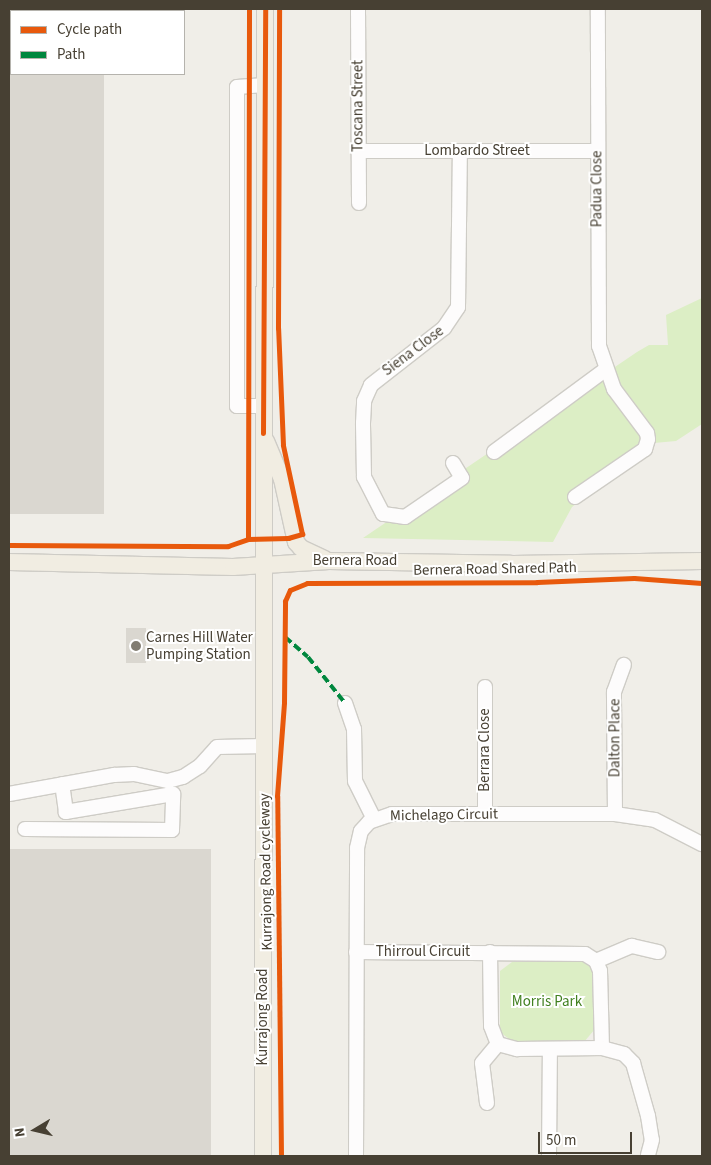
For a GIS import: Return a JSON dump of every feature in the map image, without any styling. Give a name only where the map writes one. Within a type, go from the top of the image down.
[{"type":"main road","name":"Kurrajong Road","points":[[264,1156],[263,433],[265,9]]},
{"type":"main road","points":[[263,433],[282,479],[296,542],[301,548],[329,561]]},
{"type":"main road","name":"Bernera Road","points":[[9,562],[128,566],[264,566],[329,561],[513,564],[702,562]]},
{"type":"street","name":"Toscana Street","points":[[358,9],[359,203]]},
{"type":"street","name":"Padua Close","points":[[575,497],[648,445],[647,433],[614,388],[606,369],[598,338],[598,9]]},
{"type":"street","points":[[264,406],[237,406],[237,87],[265,85]]},
{"type":"street","name":"Lombardo Street","points":[[358,151],[597,151]]},
{"type":"street","name":"Siena Close","points":[[453,464],[462,478],[406,517],[383,514],[364,477],[364,401],[375,380],[444,328],[458,308],[460,152]]},
{"type":"street","points":[[494,452],[606,369]]},
{"type":"street","name":"Dalton Place","points":[[615,814],[614,692],[624,665]]},
{"type":"street","name":"Berrara Close","points":[[485,687],[485,814]]},
{"type":"street","points":[[345,703],[354,729],[355,781],[374,819]]},
{"type":"street","points":[[9,794],[62,784],[134,774],[168,781],[200,766],[217,747],[264,746]]},
{"type":"street","points":[[25,829],[172,830],[173,794],[66,812],[62,784]]},
{"type":"street","name":"Michelago Circuit","points":[[356,1156],[358,841],[361,831],[374,819],[392,814],[615,814],[655,820],[702,844]]},
{"type":"street","points":[[602,1048],[601,977],[596,961],[632,946],[658,952]]},
{"type":"street","name":"Thirroul Circuit","points":[[356,952],[577,953],[596,961]]},
{"type":"street","name":"Thirroul Circuit","points":[[490,952],[491,1026],[498,1044]]},
{"type":"street","points":[[487,1103],[482,1063],[498,1044],[509,1048],[602,1048],[619,1051],[632,1063],[652,1131],[648,1155]]},
{"type":"street","points":[[549,1156],[550,1049]]},
{"type":"green space","points":[[702,298],[702,424],[676,441],[654,443],[572,507],[553,542],[363,538],[637,352],[649,345],[668,345],[666,315]]},
{"type":"green space","name":"Morris Park","points":[[512,962],[585,962],[595,972],[595,1029],[584,1042],[513,1042],[500,1032],[500,971]]},
{"type":"building","points":[[9,74],[104,75],[104,514],[9,514]]},
{"type":"building","name":"Carnes Hill Water Pumping Station","points":[[126,628],[146,628],[146,663],[126,663]]},
{"type":"building","points":[[9,849],[211,849],[211,1156],[9,1156]]},
{"type":"marked path","points":[[285,637],[308,657],[345,703]]},
{"type":"cycle path","points":[[248,539],[249,9]]},
{"type":"cycle path","points":[[263,433],[265,9]]},
{"type":"cycle path","points":[[9,545],[228,546],[248,539],[288,538],[302,534],[283,445],[278,328],[279,9]]},
{"type":"cycle path","name":"Bernera Road Shared Path","points":[[281,1156],[277,796],[284,702],[285,601],[290,590],[307,583],[537,582],[634,578],[702,583]]},
{"type":"place","name":"Carnes Hill Water Pumping Station","points":[[136,646]]}]
